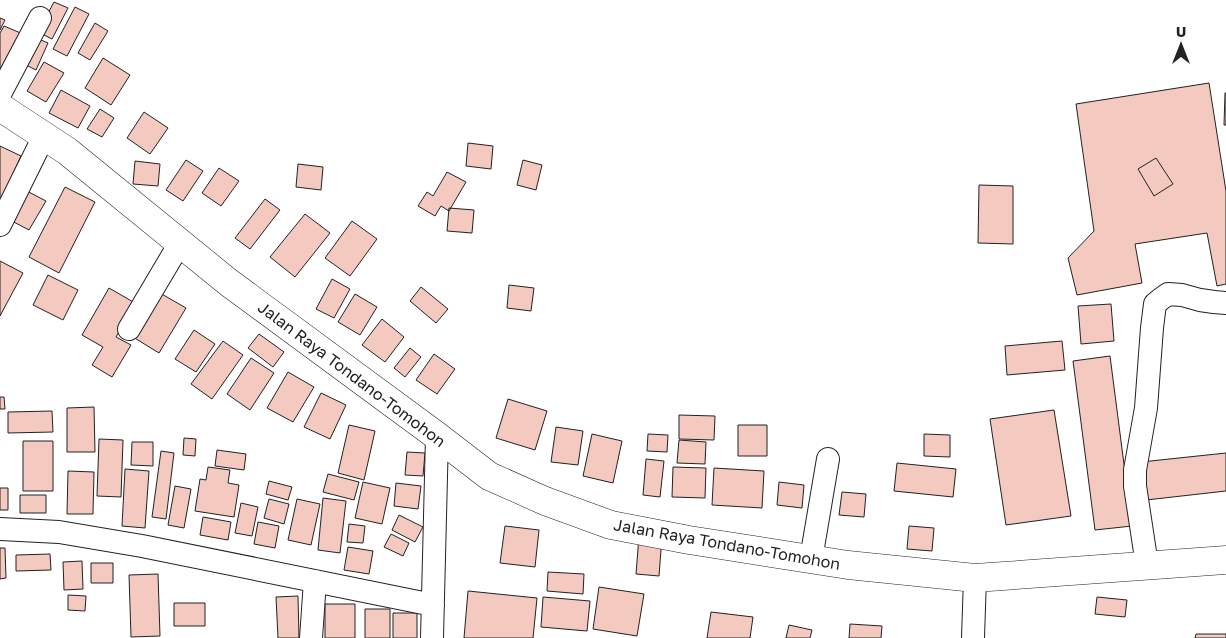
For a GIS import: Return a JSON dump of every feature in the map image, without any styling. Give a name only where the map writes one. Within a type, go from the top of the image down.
[{"type":"highway","name":"Jalan Raya Tondano-Tomohon","points":[[0,107],[67,151],[228,282],[489,476],[611,525],[688,540],[848,565],[975,578],[1226,560]]},
{"type":"street","points":[[0,94],[40,18]]},
{"type":"street","points":[[0,226],[44,136]]},
{"type":"street","points":[[129,329],[180,243]]},
{"type":"street","points":[[1147,566],[1135,486],[1135,470],[1146,408],[1155,304],[1168,294],[1226,303]]},
{"type":"street","points":[[432,638],[437,436]]},
{"type":"street","points":[[811,559],[828,459]]},
{"type":"street","points":[[0,529],[59,532],[142,546],[433,605]]},
{"type":"street","points":[[973,638],[975,578]]},
{"type":"street","points":[[311,638],[315,581]]},
{"type":"building","points":[[54,2],[68,8],[52,39],[38,32]]},
{"type":"building","points":[[75,7],[89,14],[67,56],[53,49]]},
{"type":"building","points":[[0,18],[5,20],[0,30]]},
{"type":"building","points":[[95,23],[108,31],[90,60],[78,53]]},
{"type":"building","points":[[4,26],[23,34],[0,71],[0,33]]},
{"type":"building","points":[[32,36],[48,43],[36,70],[20,62]]},
{"type":"building","points":[[103,58],[130,75],[111,105],[85,88]]},
{"type":"building","points":[[44,62],[64,73],[46,102],[27,91]]},
{"type":"building","points":[[1209,83],[1226,191],[1226,284],[1217,286],[1207,233],[1135,244],[1142,283],[1077,295],[1068,258],[1094,231],[1076,104]]},
{"type":"building","points":[[61,90],[90,106],[78,128],[49,113]]},
{"type":"building","points":[[1225,93],[1226,125],[1224,125]]},
{"type":"building","points":[[100,109],[114,118],[102,137],[87,129]]},
{"type":"building","points":[[144,112],[168,128],[150,154],[127,138]]},
{"type":"building","points":[[468,143],[493,146],[491,169],[466,166]]},
{"type":"building","points":[[0,146],[21,156],[0,202]]},
{"type":"building","points":[[1156,158],[1173,184],[1154,196],[1138,169]]},
{"type":"building","points":[[186,160],[203,171],[183,201],[166,190]]},
{"type":"building","points":[[523,160],[542,165],[536,190],[517,185]]},
{"type":"building","points":[[135,161],[160,164],[158,186],[133,184]]},
{"type":"building","points":[[298,164],[323,167],[321,190],[296,187]]},
{"type":"building","points":[[219,168],[239,181],[221,206],[202,193]]},
{"type":"building","points":[[447,172],[466,182],[449,211],[441,206],[435,216],[418,206],[427,192],[433,196]]},
{"type":"building","points":[[979,185],[1013,186],[1013,244],[978,243]]},
{"type":"building","points":[[65,187],[95,202],[59,273],[29,257]]},
{"type":"building","points":[[25,190],[46,201],[29,230],[8,219]]},
{"type":"building","points":[[265,199],[280,210],[250,249],[235,238]]},
{"type":"building","points":[[449,208],[474,210],[472,233],[447,231]]},
{"type":"building","points":[[305,214],[330,233],[295,277],[270,257]]},
{"type":"building","points":[[352,221],[377,239],[350,276],[325,258]]},
{"type":"building","points":[[0,261],[23,273],[0,316]]},
{"type":"building","points":[[48,275],[78,290],[63,320],[33,305]]},
{"type":"building","points":[[332,279],[350,289],[334,318],[316,309]]},
{"type":"building","points":[[509,285],[534,288],[531,311],[507,308]]},
{"type":"building","points":[[421,287],[448,309],[436,323],[410,301]]},
{"type":"building","points":[[109,288],[135,303],[116,337],[131,345],[112,377],[92,365],[103,347],[82,335]]},
{"type":"building","points":[[160,293],[186,308],[159,353],[133,337]]},
{"type":"building","points":[[355,294],[377,307],[360,335],[338,322]]},
{"type":"building","points":[[1111,304],[1114,341],[1081,344],[1078,306]]},
{"type":"building","points":[[382,319],[404,337],[385,362],[362,345]]},
{"type":"building","points":[[194,330],[215,344],[196,372],[175,359]]},
{"type":"building","points":[[259,334],[284,352],[273,367],[248,348]]},
{"type":"building","points":[[223,341],[243,355],[212,399],[191,384]]},
{"type":"building","points":[[1062,341],[1065,370],[1007,375],[1005,346]]},
{"type":"building","points":[[410,348],[421,357],[405,377],[394,368]]},
{"type":"building","points":[[434,354],[455,369],[437,394],[416,380]]},
{"type":"building","points":[[1110,356],[1132,526],[1095,530],[1073,361]]},
{"type":"building","points":[[251,358],[274,373],[250,410],[227,394]]},
{"type":"building","points":[[288,372],[314,387],[293,422],[267,408]]},
{"type":"building","points":[[321,393],[346,405],[330,439],[304,427]]},
{"type":"building","points":[[0,397],[4,397],[5,409],[0,409]]},
{"type":"building","points":[[508,399],[547,411],[535,450],[496,438]]},
{"type":"building","points":[[94,407],[95,452],[67,452],[67,408]]},
{"type":"building","points":[[1054,410],[1071,516],[1006,525],[990,419]]},
{"type":"building","points":[[52,411],[53,432],[8,433],[8,412]]},
{"type":"building","points":[[679,415],[715,416],[714,440],[679,439]]},
{"type":"building","points":[[349,425],[375,431],[364,480],[338,473]]},
{"type":"building","points":[[738,425],[767,425],[767,456],[738,456]]},
{"type":"building","points":[[556,427],[583,431],[578,465],[551,462]]},
{"type":"building","points":[[592,434],[622,441],[613,483],[583,476]]},
{"type":"building","points":[[648,434],[668,435],[667,452],[647,451]]},
{"type":"building","points":[[924,434],[950,435],[950,457],[924,456]]},
{"type":"building","points":[[184,438],[196,439],[195,456],[183,455]]},
{"type":"building","points":[[99,439],[123,440],[121,497],[97,496]]},
{"type":"building","points":[[679,440],[706,442],[705,464],[677,463]]},
{"type":"building","points":[[23,441],[53,441],[53,491],[23,491]]},
{"type":"building","points":[[132,442],[153,442],[153,466],[131,465]]},
{"type":"building","points":[[217,450],[246,454],[244,470],[215,466]]},
{"type":"building","points":[[161,451],[174,453],[166,519],[152,517]]},
{"type":"building","points":[[407,452],[425,453],[423,476],[405,475]]},
{"type":"building","points":[[1226,453],[1226,491],[1146,500],[1141,462]]},
{"type":"building","points":[[646,459],[664,461],[660,497],[643,495]]},
{"type":"building","points":[[897,463],[956,469],[953,497],[894,491]]},
{"type":"building","points":[[208,467],[230,470],[228,483],[239,485],[234,517],[195,511],[200,479],[206,480]]},
{"type":"building","points":[[673,467],[706,468],[705,498],[672,497]]},
{"type":"building","points":[[714,468],[764,471],[762,508],[712,505]]},
{"type":"building","points":[[125,469],[149,471],[145,528],[122,526]]},
{"type":"building","points":[[68,471],[94,472],[93,514],[67,514]]},
{"type":"building","points":[[328,474],[359,482],[354,500],[323,492]]},
{"type":"building","points":[[269,481],[292,487],[288,500],[266,494]]},
{"type":"building","points":[[363,482],[390,488],[382,524],[355,518]]},
{"type":"building","points":[[779,482],[804,485],[802,508],[777,505]]},
{"type":"building","points":[[396,483],[421,486],[418,509],[394,506]]},
{"type":"building","points":[[175,486],[191,489],[184,528],[168,525]]},
{"type":"building","points":[[0,488],[8,488],[8,510],[0,510]]},
{"type":"building","points":[[842,492],[866,494],[864,517],[839,515]]},
{"type":"building","points":[[20,495],[46,495],[46,513],[20,513]]},
{"type":"building","points":[[323,498],[346,501],[340,553],[318,550]]},
{"type":"building","points":[[269,499],[289,504],[284,524],[264,518]]},
{"type":"building","points":[[297,499],[320,504],[311,545],[288,540]]},
{"type":"building","points":[[241,503],[258,507],[252,536],[235,533]]},
{"type":"building","points":[[399,515],[423,527],[415,542],[392,530]]},
{"type":"building","points":[[203,517],[231,522],[228,540],[200,535]]},
{"type":"building","points":[[258,522],[279,526],[275,548],[254,544]]},
{"type":"building","points":[[349,524],[365,526],[363,543],[347,542]]},
{"type":"building","points":[[505,526],[539,530],[535,567],[500,563]]},
{"type":"building","points":[[909,526],[934,528],[932,551],[907,549]]},
{"type":"building","points":[[391,534],[409,543],[403,556],[384,547]]},
{"type":"building","points":[[639,536],[662,537],[659,576],[636,574]]},
{"type":"building","points":[[348,547],[373,551],[369,574],[344,570]]},
{"type":"building","points":[[0,548],[5,548],[6,578],[0,579]]},
{"type":"building","points":[[50,554],[51,570],[16,571],[16,555]]},
{"type":"building","points":[[82,561],[83,589],[64,590],[63,562]]},
{"type":"building","points":[[91,563],[113,563],[113,583],[91,583]]},
{"type":"building","points":[[548,572],[584,574],[583,594],[547,591]]},
{"type":"building","points":[[158,574],[160,636],[131,637],[129,575]]},
{"type":"building","points":[[599,587],[644,594],[637,636],[593,629]]},
{"type":"building","points":[[468,591],[537,598],[533,638],[464,638]]},
{"type":"building","points":[[68,595],[86,596],[85,611],[68,610]]},
{"type":"building","points":[[298,596],[299,638],[278,638],[276,597]]},
{"type":"building","points":[[543,597],[590,601],[587,631],[541,627]]},
{"type":"building","points":[[1097,597],[1127,600],[1125,617],[1095,614]]},
{"type":"building","points":[[174,603],[205,603],[205,626],[174,626]]},
{"type":"building","points":[[325,604],[355,604],[355,638],[325,638]]},
{"type":"building","points":[[365,609],[390,609],[390,638],[365,638]]},
{"type":"building","points":[[711,612],[753,617],[750,638],[707,638]]},
{"type":"building","points":[[393,613],[417,613],[417,638],[393,638]]},
{"type":"building","points":[[850,624],[882,626],[881,638],[849,638]]},
{"type":"building","points":[[789,625],[812,630],[810,638],[786,638]]},
{"type":"building","points":[[1196,634],[1226,634],[1226,638],[1195,638]]}]
